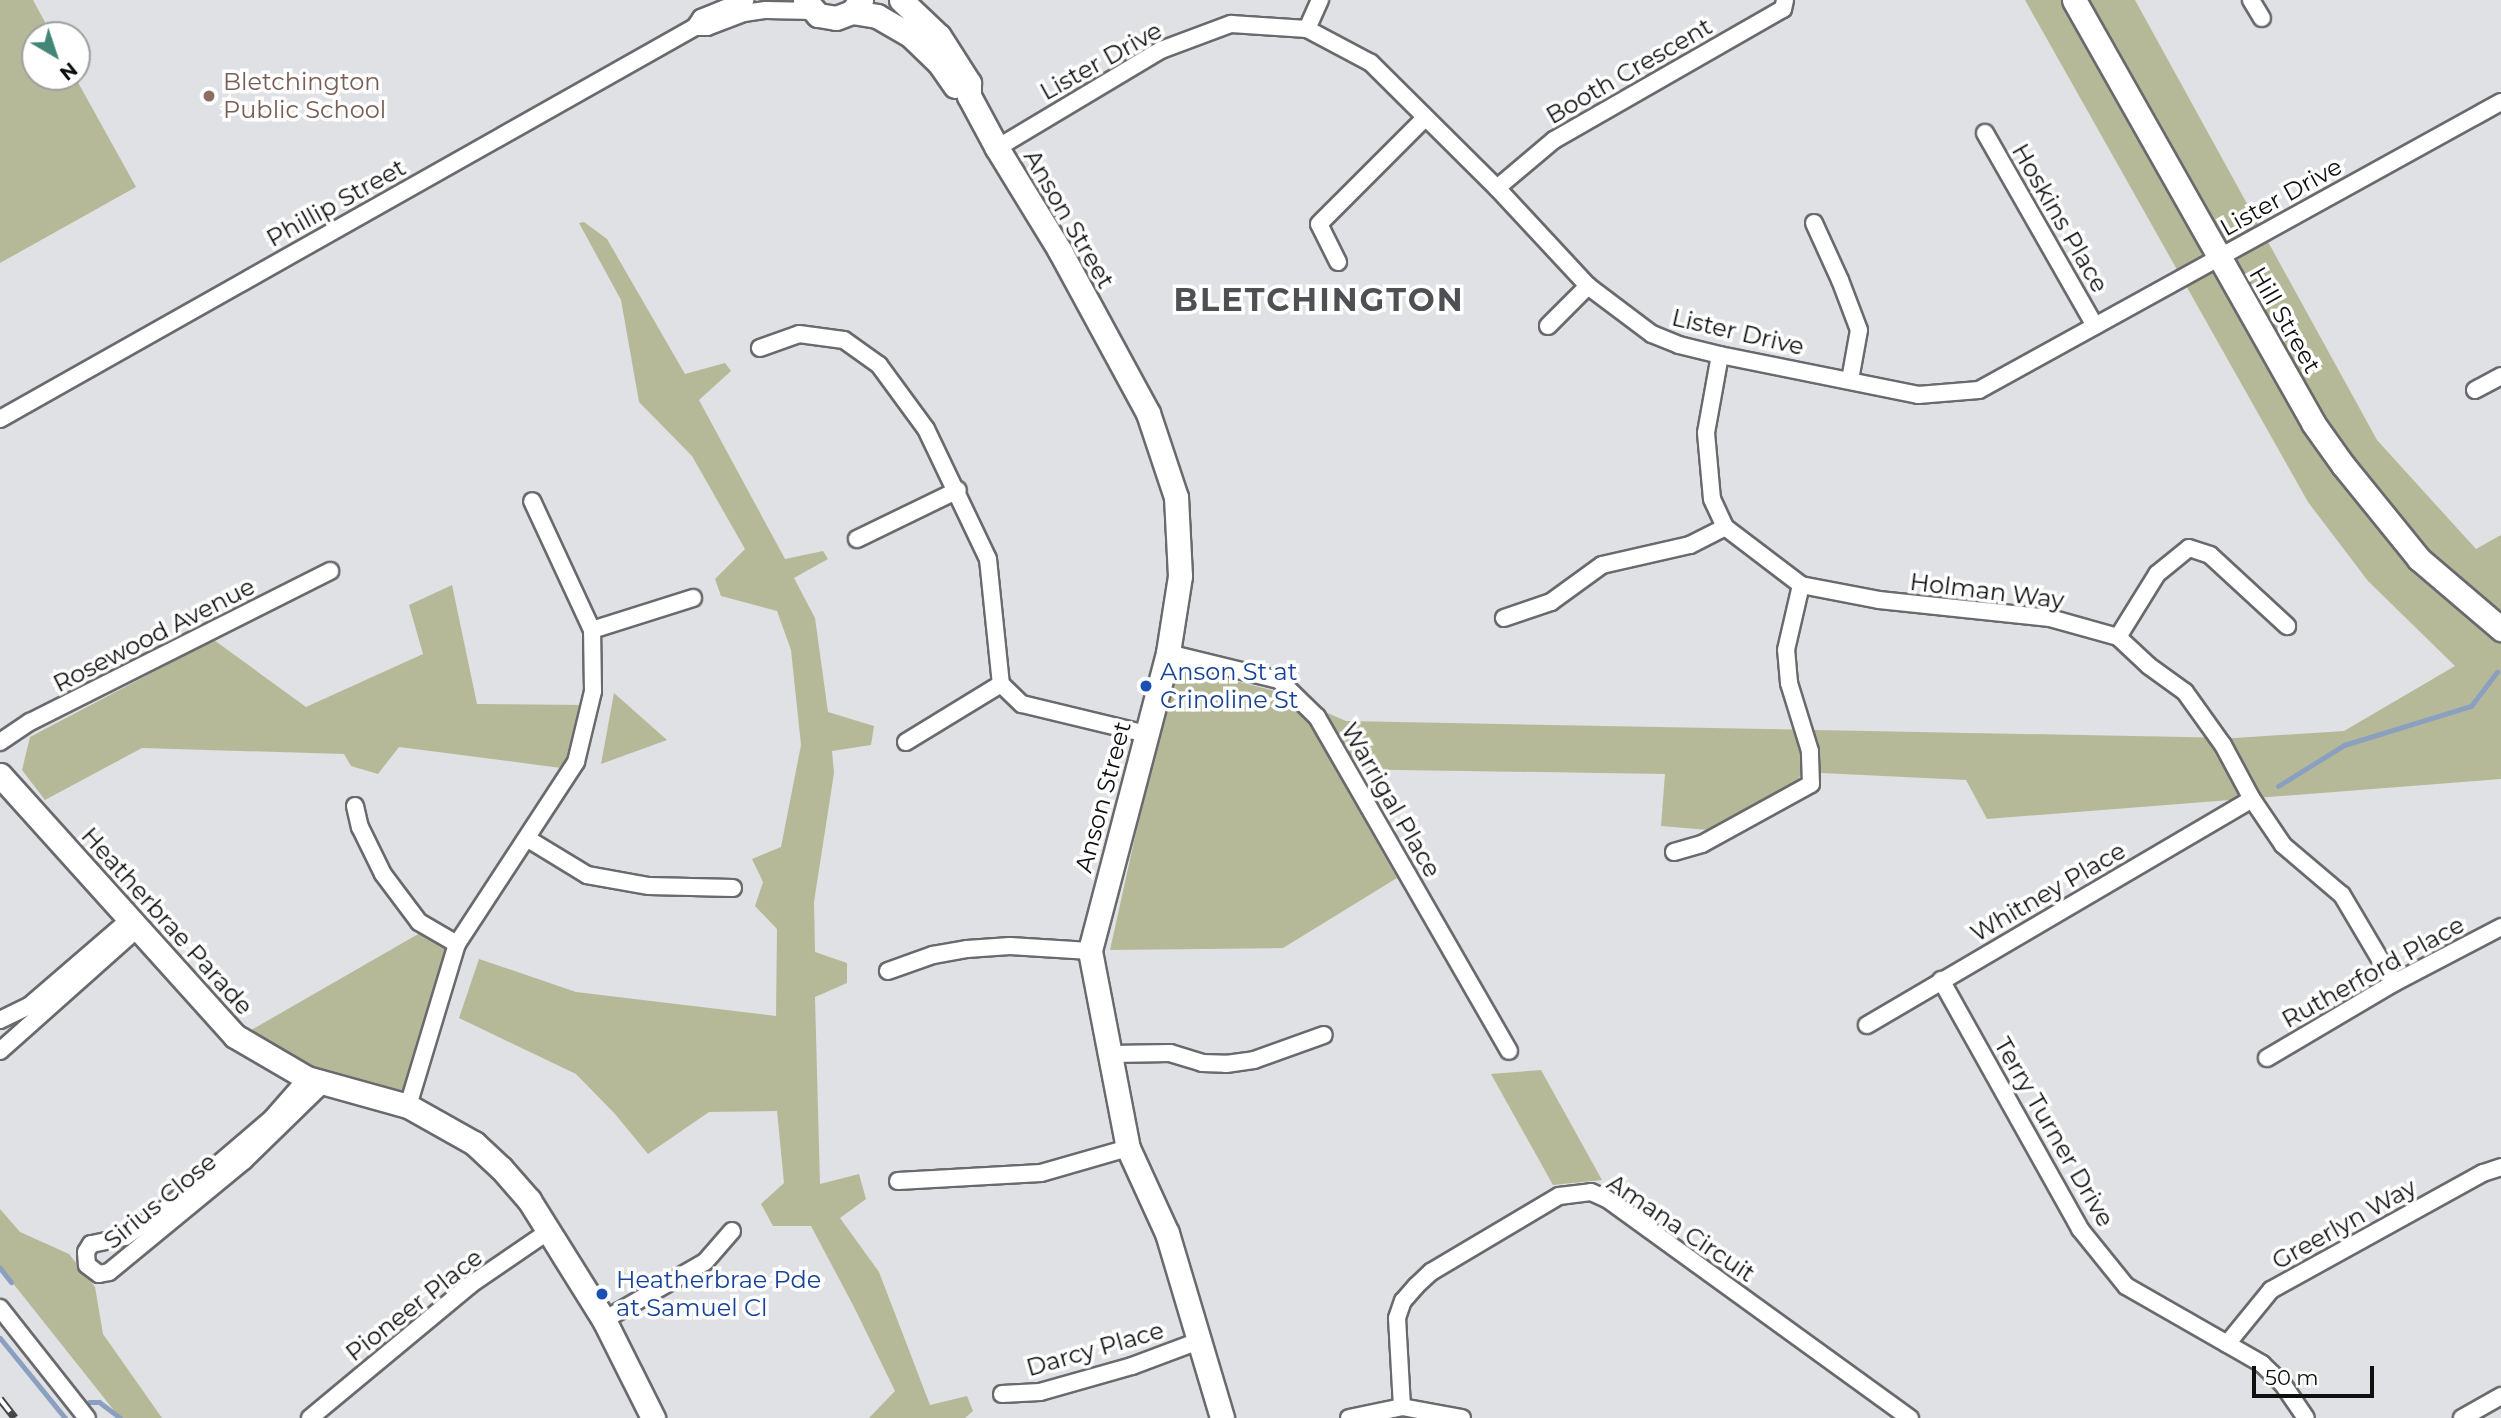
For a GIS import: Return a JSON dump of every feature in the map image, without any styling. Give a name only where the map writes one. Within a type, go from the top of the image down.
[{"type":"street","name":"Phillip Street","points":[[0,419],[695,27],[701,18],[743,0]]},
{"type":"street","name":"Anson Street","points":[[901,0],[946,45],[970,83],[969,96],[997,148],[1060,251],[1148,413],[1176,497],[1180,576],[1168,653],[1090,951],[1128,1148],[1167,1233],[1222,1418]]},
{"type":"street","points":[[1307,29],[1321,0]]},
{"type":"street","name":"Booth Crescent","points":[[1497,188],[1554,140],[1783,9],[1785,0]]},
{"type":"street","name":"Hill Street","points":[[2074,0],[2313,423],[2343,465],[2419,559],[2501,629]]},
{"type":"street","points":[[2251,0],[2262,18]]},
{"type":"street","name":"Anson Street","points":[[809,6],[830,18],[856,6],[877,16],[910,35],[939,63],[958,90],[969,96]]},
{"type":"street","name":"Phillip Street","points":[[695,27],[707,27],[744,13],[809,6]]},
{"type":"street","name":"Lister Drive","points":[[997,148],[1161,50],[1231,24],[1307,29],[1371,63],[1497,188],[1588,286],[1652,334],[1679,345],[1720,355],[1918,395],[1979,390],[2501,102]]},
{"type":"street","points":[[1338,262],[1319,224],[1425,118]]},
{"type":"street","name":"Hoskins Place","points":[[1984,133],[2095,326]]},
{"type":"street","points":[[1814,223],[1840,280],[1858,330],[1850,380]]},
{"type":"street","points":[[1548,326],[1588,286]]},
{"type":"street","points":[[760,348],[799,334],[844,340],[879,365],[926,429],[958,490],[988,559],[1001,684],[1022,704],[1146,734]]},
{"type":"street","points":[[1504,618],[1551,602],[1602,565],[1690,545],[1724,527],[1712,499],[1706,433],[1720,355]]},
{"type":"street","points":[[2475,390],[2501,376]]},
{"type":"street","points":[[857,540],[958,490]]},
{"type":"street","points":[[408,1106],[457,944],[576,762],[593,691],[592,630],[532,501]]},
{"type":"street","name":"Holman Way","points":[[1724,527],[1801,585],[1879,600],[2050,618],[2118,637],[2149,666],[2185,692],[2223,745],[2252,799],[2283,845],[2342,895],[2395,983]]},
{"type":"street","points":[[2118,637],[2157,573],[2189,548],[2210,555],[2287,626]]},
{"type":"street","name":"Rosewood Avenue","points":[[0,742],[30,722],[330,570]]},
{"type":"street","points":[[1674,852],[1702,844],[1811,784],[1810,751],[1789,683],[1786,650],[1801,585]]},
{"type":"street","points":[[592,630],[693,598]]},
{"type":"street","name":"Warrigal Place","points":[[1168,653],[1279,680],[1317,717],[1509,1051]]},
{"type":"street","points":[[906,742],[1001,684]]},
{"type":"street","name":"Heatherbrae Parade","points":[[0,775],[235,1035],[315,1081],[408,1106],[474,1143],[529,1200],[604,1320],[653,1418]]},
{"type":"street","name":"Whitney Place","points":[[1867,1025],[2252,799]]},
{"type":"street","points":[[355,806],[360,827],[383,874],[419,922],[457,944]]},
{"type":"street","points":[[528,839],[587,875],[649,886],[733,888]]},
{"type":"street","points":[[0,1020],[29,1006],[134,924]]},
{"type":"street","points":[[0,1051],[134,924]]},
{"type":"street","name":"Rutherford Place","points":[[2267,1058],[2395,983],[2501,927]]},
{"type":"street","points":[[888,971],[933,955],[967,949],[1010,946],[1090,951]]},
{"type":"street","name":"Terry Turner Drive","points":[[1941,980],[2080,1229],[2126,1286],[2262,1364],[2282,1383],[2306,1418]]},
{"type":"street","points":[[1112,1054],[1170,1053],[1202,1063],[1226,1063],[1254,1060],[1324,1035]]},
{"type":"street","name":"Sirius Close","points":[[315,1081],[244,1161],[109,1272],[99,1274],[87,1265],[86,1252],[91,1244],[125,1237],[169,1207],[315,1081]]},
{"type":"street","points":[[898,1181],[1041,1172],[1128,1148]]},
{"type":"street","name":"Greerlyn Way","points":[[2227,1344],[2272,1290],[2472,1179],[2501,1167]]},
{"type":"street","name":"Amana Circuit","points":[[1402,1406],[1396,1326],[1403,1301],[1409,1294],[1431,1272],[1559,1196],[1591,1192],[1606,1199],[1910,1418]]},
{"type":"street","name":"Pioneer Place","points":[[310,1418],[470,1285],[549,1231]]},
{"type":"street","points":[[604,1320],[705,1262],[732,1231]]},
{"type":"street","points":[[0,1308],[88,1418]]},
{"type":"street","name":"Darcy Place","points":[[1002,1394],[1040,1392],[1132,1366],[1199,1341]]},
{"type":"street","points":[[2462,1418],[2501,1396]]},
{"type":"street","points":[[1349,1418],[1402,1406],[1462,1418]]},
{"type":"green space","points":[[0,0],[33,0],[44,21],[21,21],[21,91],[83,91],[136,187],[0,263]]},
{"type":"green space","points":[[2025,0],[2135,0],[2377,440],[2476,549],[2501,535],[2501,779],[1987,819],[1966,780],[1801,772],[1798,783],[1709,830],[1661,826],[1665,774],[1335,769],[1397,878],[1283,948],[1110,950],[1173,665],[1279,692],[1346,721],[2235,738],[2344,731],[2455,666],[2368,581],[2308,502]]},
{"type":"green space","points":[[584,222],[607,239],[685,374],[725,363],[731,371],[699,400],[785,559],[823,551],[828,559],[794,578],[815,618],[828,712],[874,726],[871,745],[832,751],[834,773],[814,902],[815,952],[847,963],[847,983],[815,997],[820,1184],[859,1174],[866,1199],[840,1218],[879,1272],[930,1405],[967,1396],[973,1411],[965,1418],[869,1418],[895,1391],[854,1307],[811,1226],[773,1226],[761,1204],[784,1183],[777,1111],[709,1112],[648,1154],[615,1114],[576,1074],[459,1018],[479,959],[576,992],[776,1016],[777,929],[755,906],[763,882],[752,859],[781,847],[801,745],[791,650],[777,611],[721,596],[715,579],[745,549],[692,456],[639,402],[621,300],[579,223]]},
{"type":"green space","points":[[452,585],[477,704],[586,705],[569,769],[399,747],[378,774],[351,766],[344,754],[142,748],[45,800],[22,770],[30,737],[214,640],[306,707],[423,654],[409,605]]},
{"type":"green space","points":[[614,693],[667,740],[601,764]]},
{"type":"green space","points":[[420,933],[448,951],[401,1095],[319,1072],[246,1033]]},
{"type":"green space","points":[[1541,1070],[1602,1180],[1553,1185],[1491,1074]]},
{"type":"green space","points":[[0,1209],[20,1232],[69,1254],[95,1287],[103,1334],[162,1418],[120,1418],[0,1267]]},
{"type":"waterway","points":[[2278,786],[2344,745],[2471,706],[2497,672]]},
{"type":"waterway","points":[[0,1268],[11,1282]]},
{"type":"waterway","points":[[0,1338],[65,1418]]},
{"type":"waterway","points":[[89,1402],[99,1402],[120,1418]]},
{"type":"railway","points":[[0,1399],[15,1418]]},
{"type":"place","name":"Bletchington Public School","points":[[209,96]]},
{"type":"place","name":"Anson St at Crinoline St","points":[[1146,686]]},
{"type":"place","name":"Heatherbrae Pde at Samuel Cl","points":[[602,1294]]},
{"type":"district","name":"BLETCHINGTON","points":[[1319,300]]}]
